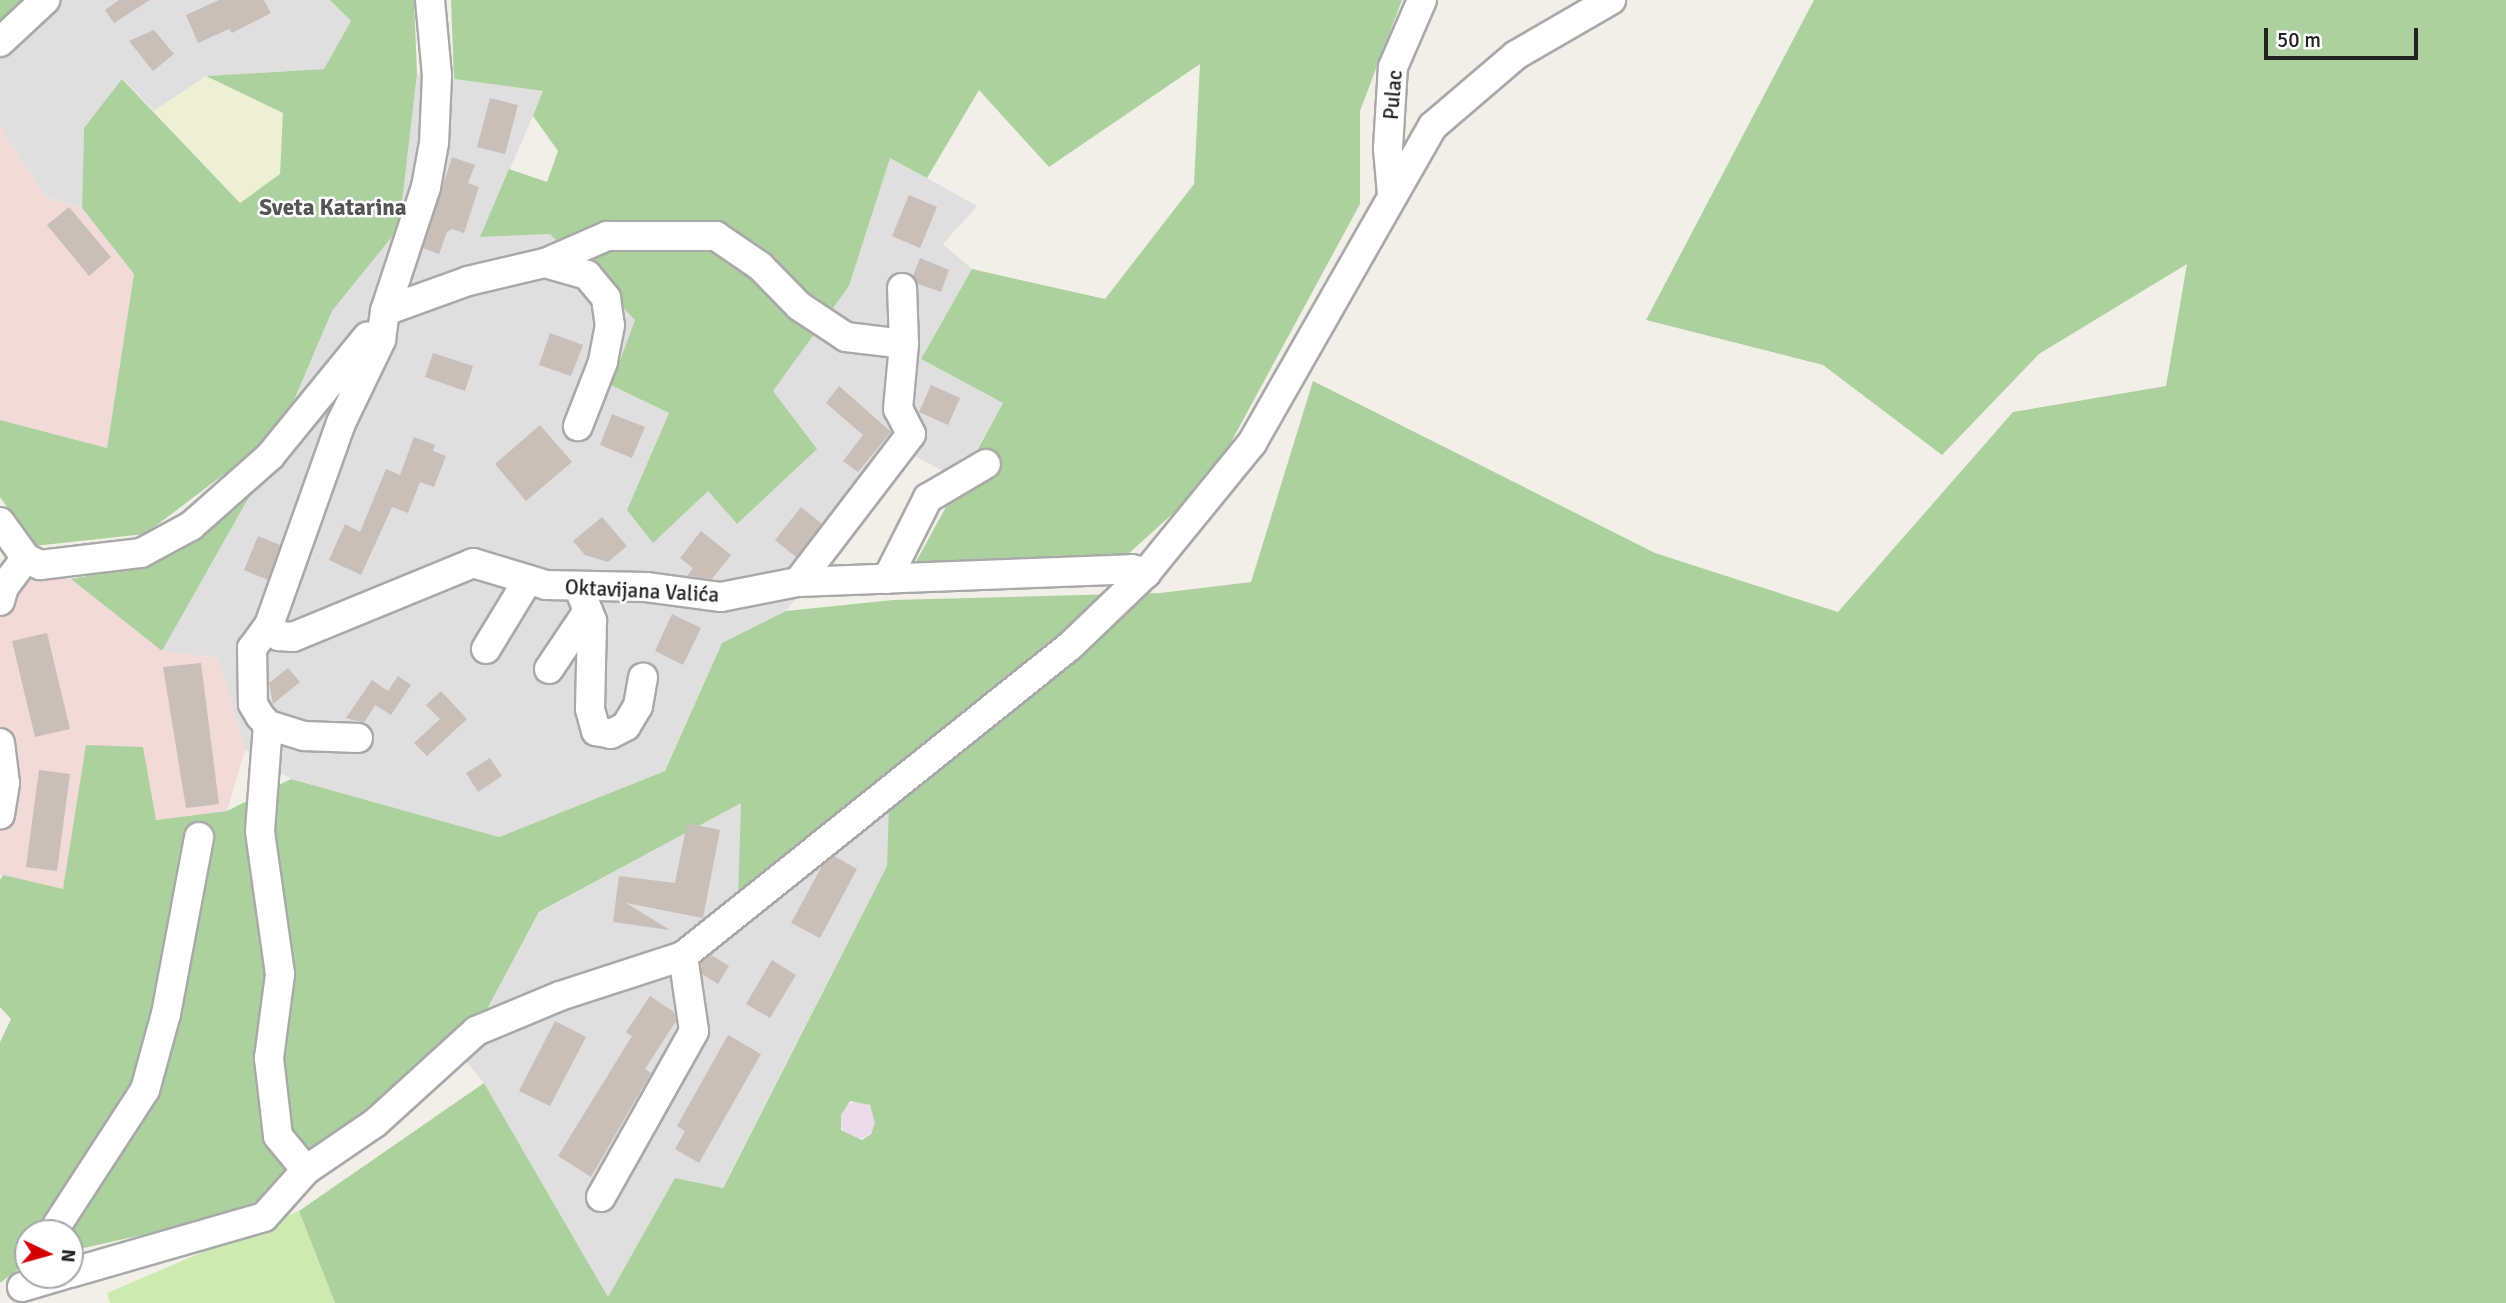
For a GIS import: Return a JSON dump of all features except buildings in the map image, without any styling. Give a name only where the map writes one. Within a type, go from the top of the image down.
[{"type":"street","points":[[0,42],[45,0]]},
{"type":"street","points":[[358,738],[304,736],[268,725],[253,704],[252,648],[269,625],[341,423],[381,340],[384,311],[426,187],[434,143],[437,75],[430,0]]},
{"type":"street","name":"Pulac","points":[[1392,195],[1388,148],[1393,67],[1422,0]]},
{"type":"street","points":[[84,1269],[264,1217],[306,1170],[375,1123],[476,1031],[560,996],[683,956],[1070,646],[1146,573],[1252,443],[1433,126],[1516,55],[1611,0]]},
{"type":"street","points":[[0,522],[26,558],[40,565],[141,553],[191,526],[270,456],[344,370],[384,311],[468,281],[545,263],[607,236],[716,236],[760,266],[799,306],[846,337],[904,344]]},
{"type":"street","points":[[545,263],[587,275],[606,298],[610,325],[603,362],[578,426]]},
{"type":"street","points":[[798,582],[911,434],[898,409],[904,344],[902,288]]},
{"type":"street","points":[[887,579],[928,498],[986,464]]},
{"type":"street","points":[[0,601],[26,558]]},
{"type":"street","name":"Oktavijana Valića","points":[[269,625],[279,636],[301,642],[473,563],[583,599],[646,587],[721,597],[798,582],[1132,569],[1146,573]]},
{"type":"street","points":[[486,649],[528,580]]},
{"type":"street","points":[[549,669],[583,599]]},
{"type":"street","points":[[583,599],[594,647],[590,709],[596,732],[611,734],[626,726],[638,706],[643,677]]},
{"type":"street","points":[[268,725],[264,735],[260,831],[280,974],[269,1058],[278,1136],[306,1170]]},
{"type":"street","points":[[0,743],[5,783],[0,815]]},
{"type":"street","points":[[61,1219],[145,1090],[166,1014],[198,837]]},
{"type":"street","points":[[601,1196],[694,1031],[683,956]]},
{"type":"shaded area","points":[[59,0],[330,0],[351,21],[325,69],[206,76],[154,111],[123,79],[84,128],[82,208],[46,197],[0,127],[0,50]]},
{"type":"shaded area","points":[[417,74],[544,91],[480,237],[550,234],[635,320],[612,384],[669,413],[627,510],[708,491],[736,523],[772,391],[849,286],[890,157],[977,206],[943,244],[972,269],[921,359],[1003,403],[959,480],[913,455],[786,611],[722,643],[665,771],[499,837],[291,779],[245,750],[218,658],[162,651],[266,467],[332,311],[399,228]]},
{"type":"shaded area","points":[[0,127],[46,197],[82,208],[134,274],[107,448],[0,420]]},
{"type":"shaded area","points":[[0,567],[71,579],[162,651],[218,658],[245,750],[227,811],[155,820],[63,890],[0,875]]},
{"type":"shaded area","points":[[889,799],[887,866],[722,1188],[675,1179],[608,1297],[484,1083],[462,1056],[539,913],[741,802],[738,928]]},
{"type":"shaded area","points":[[858,1102],[871,1107],[876,1120],[871,1133],[858,1138],[845,1133],[840,1120],[845,1107]]},
{"type":"green space","points":[[0,0],[24,0],[0,27]]},
{"type":"green space","points":[[330,0],[414,0],[417,74],[399,228],[332,311],[281,431],[145,534],[34,546],[0,497],[0,420],[107,448],[134,274],[82,208],[84,128],[122,79],[240,203],[280,174],[283,113],[206,76],[324,69],[351,21]]},
{"type":"green space","points":[[451,0],[1402,0],[1360,111],[1360,204],[1211,479],[1126,556],[913,567],[1003,403],[921,359],[972,269],[1105,299],[1194,184],[1200,64],[1049,167],[979,90],[927,178],[890,158],[849,286],[773,391],[817,449],[737,524],[708,491],[653,543],[627,510],[669,413],[611,385],[635,320],[550,234],[480,237],[509,169],[547,182],[558,151],[533,116],[543,91],[454,79]]},
{"type":"green space","points":[[1814,0],[2506,0],[2506,1303],[335,1303],[299,1211],[484,1083],[608,1297],[675,1178],[723,1188],[887,866],[889,800],[737,929],[741,803],[539,912],[462,1056],[237,1214],[84,1248],[84,1219],[14,1219],[14,1272],[0,1283],[0,1042],[11,1019],[0,1007],[0,880],[3,875],[63,889],[86,745],[143,747],[156,820],[227,811],[291,779],[499,837],[665,771],[722,643],[786,611],[893,600],[1160,593],[1251,582],[1313,381],[1655,553],[1838,612],[2013,412],[2166,386],[2187,264],[2039,354],[1942,455],[1823,365],[1646,320]],"holes":[[[850,1101],[870,1105],[875,1123],[871,1134],[862,1140],[841,1130],[841,1115]]]},
{"type":"green space","points":[[206,76],[284,113],[280,174],[240,203],[154,111]]},
{"type":"green space","points":[[266,467],[162,651],[71,579],[134,567]]},
{"type":"green space","points":[[299,1211],[335,1303],[110,1303],[107,1293]]},
{"type":"district","name":"Sveta Katarina","points":[[333,208]]}]
